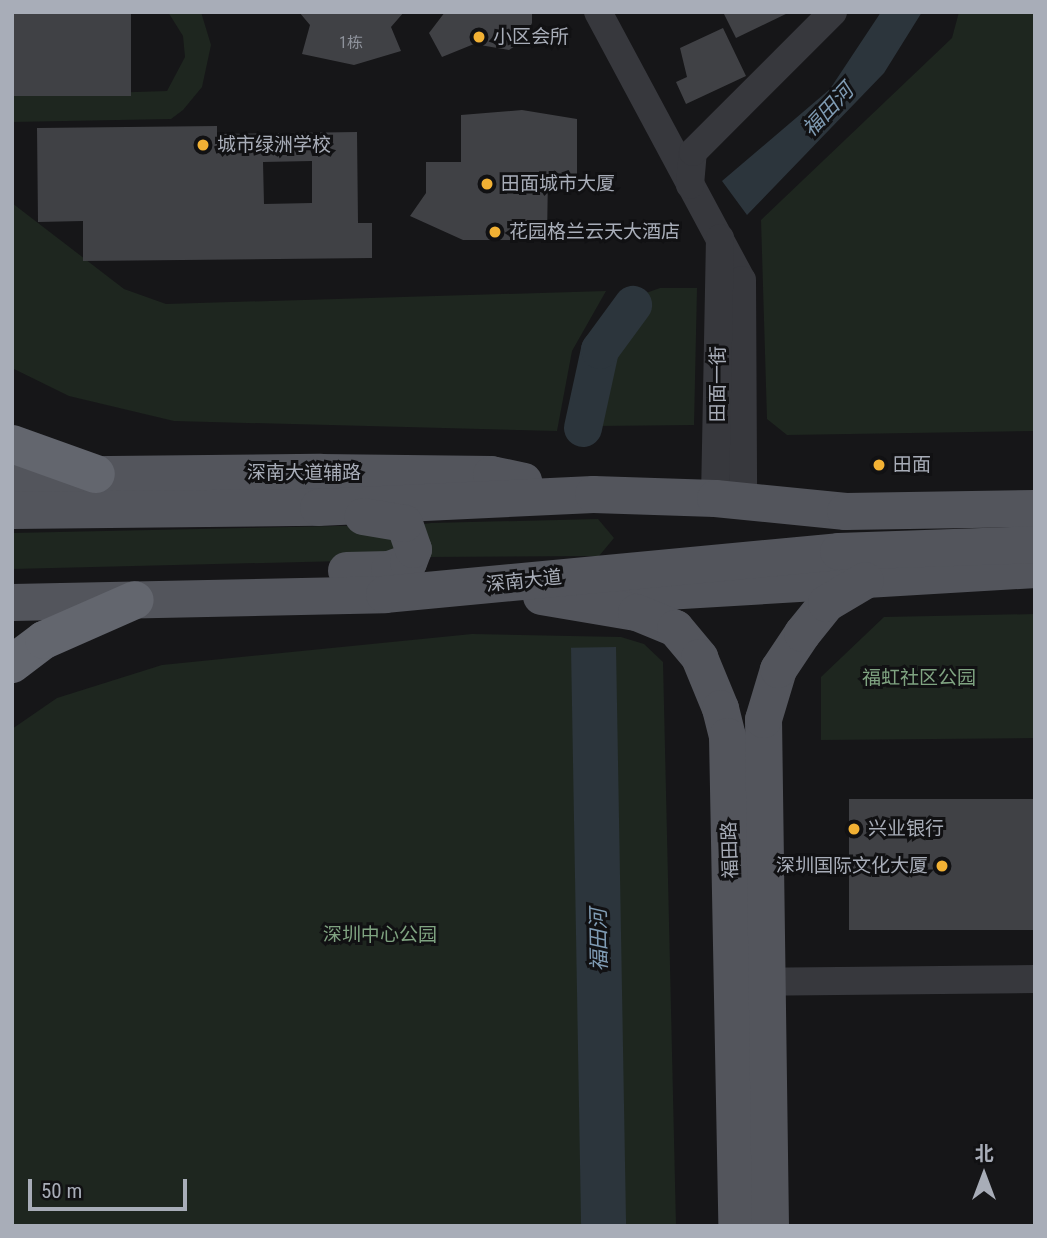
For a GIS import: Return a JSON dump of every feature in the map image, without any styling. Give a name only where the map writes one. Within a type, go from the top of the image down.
[{"type":"highway","points":[[12,444],[96,474]]},
{"type":"highway","points":[[12,664],[44,640],[135,600]]},
{"type":"main road","name":"深南大道辅路","points":[[12,475],[491,474],[593,494]]},
{"type":"main road","points":[[12,510],[318,507],[593,494],[729,499],[845,511],[1035,508]]},
{"type":"main road","points":[[238,597],[303,571],[389,569],[408,562],[412,534],[404,523],[318,507]]},
{"type":"main road","name":"深南大道","points":[[12,602],[238,597],[478,586],[838,551],[1035,544]]},
{"type":"main road","points":[[478,586],[541,596],[1035,569]]},
{"type":"main road","name":"福田路","points":[[736,1226],[768,696],[778,669],[826,603],[865,580]]},
{"type":"main road","name":"福田路","points":[[541,596],[659,618],[685,638],[702,665],[727,736],[770,1226]]},
{"type":"main road","points":[[12,616],[135,600]]},
{"type":"street","points":[[598,12],[690,185]]},
{"type":"street","points":[[690,185],[693,152],[833,12]]},
{"type":"street","name":"田面一街","points":[[690,185],[720,239],[730,275],[729,499]]},
{"type":"street","points":[[750,982],[1035,979]]},
{"type":"green space","points":[[168,12],[201,12],[211,45],[202,87],[183,110],[171,119],[12,122],[12,96],[167,91],[185,57],[183,36]]},
{"type":"green space","points":[[959,12],[1035,12],[1035,431],[787,435],[767,419],[761,220],[952,38]]},
{"type":"green space","points":[[12,203],[124,289],[166,304],[606,291],[572,351],[557,431],[174,421],[69,396],[12,368]]},
{"type":"green space","points":[[660,288],[697,288],[694,425],[597,426],[613,346],[646,293]]},
{"type":"green space","points":[[598,519],[614,538],[599,556],[425,557],[424,524]]},
{"type":"green space","points":[[384,525],[399,545],[384,560],[12,569],[12,533]]},
{"type":"green space","name":"福虹社区公园","points":[[1035,614],[1035,738],[821,740],[821,677],[884,617]]},
{"type":"green space","name":"深圳中心公园","points":[[472,634],[621,637],[644,644],[663,662],[676,1226],[12,1226],[12,729],[57,698],[162,665]]},
{"type":"water","points":[[881,12],[922,12],[884,73],[747,215],[722,181],[830,89]]},
{"type":"water","points":[[616,647],[626,1226],[581,1226],[571,648]]},
{"type":"building","points":[[12,12],[131,12],[131,96],[12,96]]},
{"type":"building","points":[[299,12],[404,12],[391,27],[401,51],[354,65],[302,54],[310,25]]},
{"type":"building","name":"小区会所","points":[[445,12],[532,12],[532,23],[524,40],[509,50],[474,44],[442,57],[429,33]]},
{"type":"building","points":[[723,12],[790,12],[736,38]]},
{"type":"building","points":[[723,28],[746,76],[686,104],[676,82],[687,77],[680,48]]},
{"type":"building","name":"田面城市大厦","points":[[522,110],[577,119],[577,174],[548,174],[547,240],[463,240],[410,216],[426,193],[426,162],[461,162],[461,115]]},
{"type":"building","points":[[217,126],[217,134],[357,132],[358,223],[372,223],[372,258],[83,261],[83,221],[38,222],[37,128]],"holes":[[[312,161],[312,203],[264,204],[263,162]]]},
{"type":"building","name":"深圳国际文化大厦","points":[[849,799],[1035,799],[1035,930],[849,930]]},
{"type":"waterway","name":"福田河","points":[[583,428],[600,350],[633,305]]},
{"type":"place","name":"小区会所","points":[[479,37]]},
{"type":"place","name":"城市绿洲学校","points":[[203,145]]},
{"type":"place","name":"田面城市大厦","points":[[487,184]]},
{"type":"place","name":"花园格兰云天大酒店","points":[[495,232]]},
{"type":"place","name":"田面","points":[[879,465]]},
{"type":"place","name":"兴业银行","points":[[854,829]]},
{"type":"place","name":"深圳国际文化大厦","points":[[942,866]]}]
